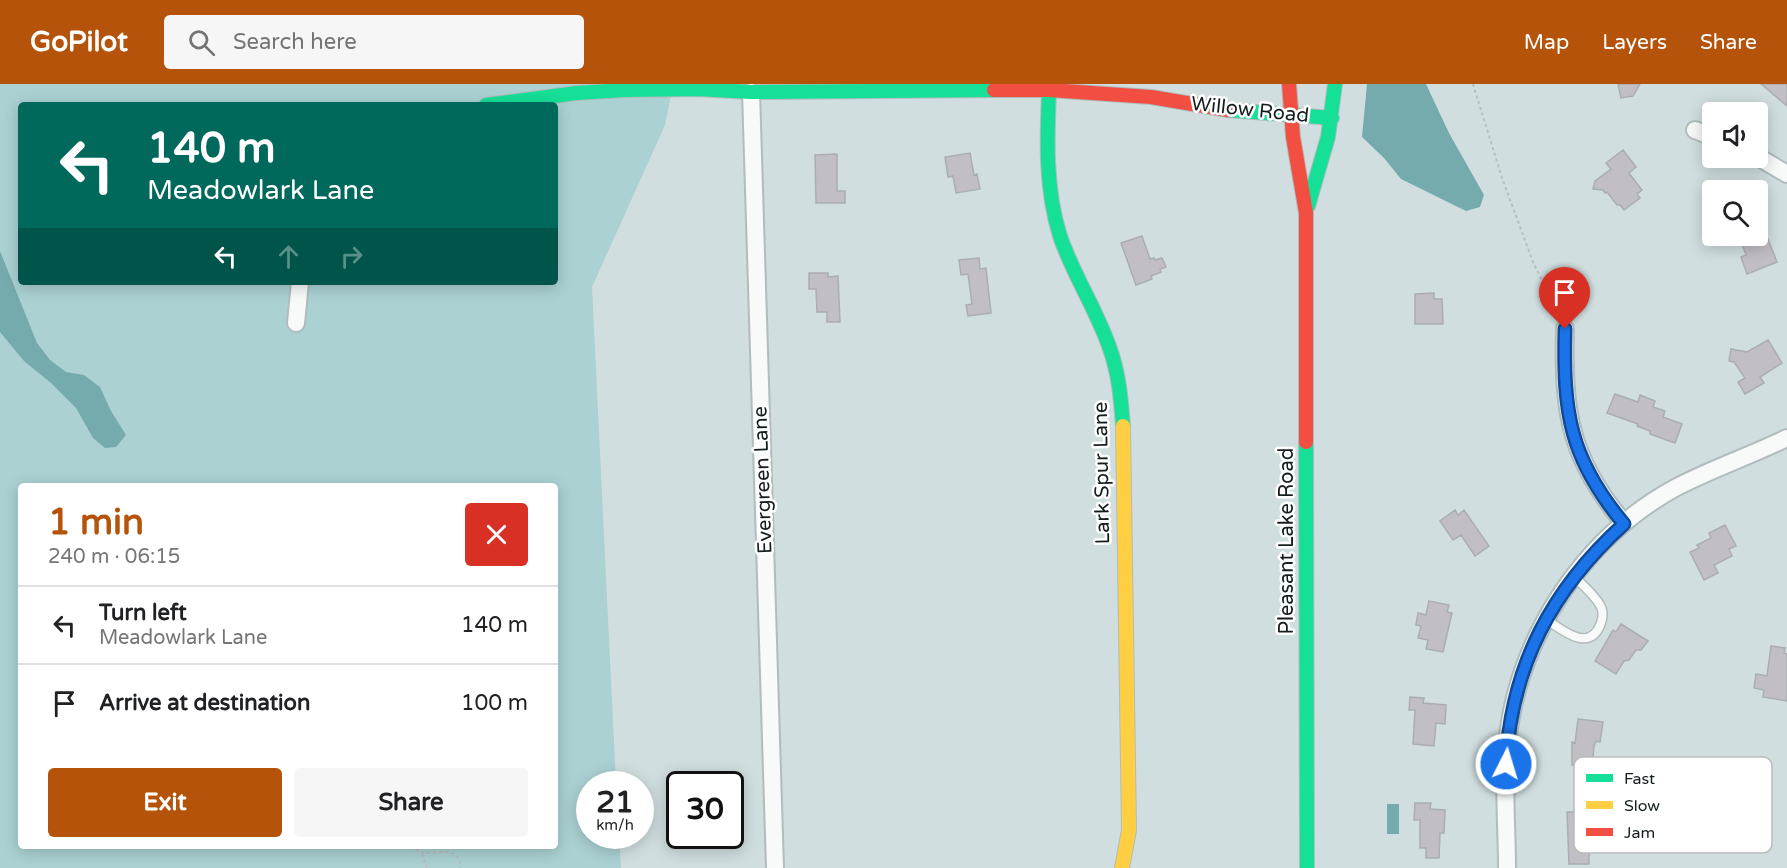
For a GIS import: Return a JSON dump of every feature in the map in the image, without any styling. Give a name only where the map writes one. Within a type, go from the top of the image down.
[{"type":"street","name":"Pleasant Lake Road","points":[[1289,84],[1291,114],[1306,213],[1307,868]]},
{"type":"street","name":"Pleasant Lake Road","points":[[1306,213],[1328,137],[1335,84]]},
{"type":"street","name":"Willow Road","points":[[509,102],[577,93],[625,90],[697,89],[751,92],[1049,90],[1151,97],[1240,112],[1332,118]]},
{"type":"street","name":"Lark Spur Lane","points":[[1049,90],[1046,162],[1057,224],[1071,263],[1105,330],[1119,385],[1123,466],[1129,830],[1122,868]]},
{"type":"street","name":"Evergreen Lane","points":[[751,92],[775,868]]},
{"type":"street","points":[[1695,130],[1702,133]]},
{"type":"street","points":[[1768,163],[1787,174]]},
{"type":"street","points":[[296,323],[300,285]]},
{"type":"street","points":[[1565,329],[1565,393],[1576,443],[1599,491],[1624,524]]},
{"type":"street","points":[[1507,868],[1506,764],[1510,722],[1521,677],[1545,619],[1574,576],[1604,542],[1648,505],[1674,489],[1787,438]]},
{"type":"lane","points":[[1545,619],[1580,638],[1592,636],[1600,626],[1603,614],[1600,605],[1574,576]]},
{"type":"path","points":[[1473,84],[1502,178],[1533,262],[1565,329]]},
{"type":"path","points":[[416,849],[422,853],[447,851],[456,855],[461,864],[460,868]]},
{"type":"path","points":[[422,853],[427,868]]},
{"type":"shaded area","points":[[0,84],[673,84],[665,125],[592,287],[615,771],[576,771],[576,849],[620,849],[621,868],[0,868]]},
{"type":"shaded area","points":[[1367,84],[1426,84],[1449,133],[1484,195],[1480,207],[1466,211],[1401,179],[1384,158],[1362,137]]},
{"type":"shaded area","points":[[0,251],[37,343],[50,360],[66,372],[84,375],[100,387],[126,435],[116,447],[105,448],[93,438],[76,408],[24,361],[0,332]]},
{"type":"shaded area","points":[[1387,804],[1399,804],[1399,834],[1387,834]]},
{"type":"building","points":[[1618,84],[1640,84],[1633,96],[1621,98]]},
{"type":"building","points":[[1761,84],[1787,84],[1787,106]]},
{"type":"building","points":[[1623,150],[1636,167],[1629,173],[1642,190],[1637,194],[1640,198],[1624,210],[1607,192],[1593,189],[1595,181],[1611,169],[1606,163]]},
{"type":"building","points":[[970,153],[974,175],[977,174],[980,189],[956,193],[953,176],[948,177],[945,157]]},
{"type":"building","points":[[837,154],[837,191],[845,191],[845,203],[816,203],[815,155]]},
{"type":"building","points":[[1142,236],[1150,259],[1162,258],[1166,267],[1151,276],[1152,279],[1136,285],[1121,243]]},
{"type":"building","points":[[1768,239],[1777,262],[1747,274],[1741,257],[1746,255],[1743,246],[1768,246]]},
{"type":"building","points":[[979,258],[980,269],[986,268],[991,313],[968,316],[966,305],[972,304],[968,274],[961,275],[959,260]]},
{"type":"building","points":[[809,273],[828,273],[828,277],[838,276],[840,322],[827,322],[827,312],[817,312],[816,289],[809,289]]},
{"type":"building","points":[[1434,293],[1434,299],[1442,299],[1443,324],[1415,324],[1415,294]]},
{"type":"building","points":[[1768,340],[1782,363],[1760,377],[1764,383],[1745,394],[1738,382],[1745,378],[1734,362],[1729,361],[1731,349],[1747,352]]},
{"type":"building","points":[[1615,394],[1638,402],[1640,395],[1655,401],[1653,407],[1665,411],[1663,417],[1682,424],[1675,443],[1650,434],[1650,431],[1637,426],[1638,424],[1607,413]]},
{"type":"building","points":[[1455,510],[1458,515],[1464,510],[1489,546],[1475,556],[1461,535],[1453,540],[1440,521]]},
{"type":"building","points":[[1725,525],[1736,546],[1729,549],[1732,556],[1714,565],[1718,573],[1704,580],[1690,552],[1699,548],[1697,545],[1711,538],[1709,533]]},
{"type":"building","points":[[1429,601],[1449,605],[1447,612],[1452,613],[1443,652],[1426,649],[1428,640],[1418,638],[1421,626],[1416,625],[1418,613],[1426,615]]},
{"type":"building","points":[[1621,624],[1648,641],[1641,650],[1636,650],[1629,660],[1624,661],[1616,674],[1595,661],[1613,630],[1616,632]]},
{"type":"building","points":[[1771,646],[1785,648],[1784,653],[1787,654],[1787,701],[1763,697],[1764,690],[1754,688],[1756,674],[1767,676]]},
{"type":"building","points":[[1410,697],[1424,698],[1423,703],[1446,705],[1445,724],[1436,723],[1434,746],[1413,744],[1415,710],[1409,710]]},
{"type":"building","points":[[1578,719],[1603,722],[1600,742],[1596,741],[1593,757],[1574,757],[1574,765],[1572,765],[1572,742],[1575,743]]},
{"type":"building","points":[[1415,803],[1431,803],[1430,809],[1445,810],[1444,833],[1440,833],[1439,858],[1426,858],[1426,848],[1420,848],[1420,820],[1414,820]]},
{"type":"building","points":[[1567,812],[1574,812],[1574,853],[1589,853],[1589,864],[1569,864]]},
{"type":"traffic: fast","points":[[1308,206],[1328,137],[1335,84]]},
{"type":"traffic: fast","points":[[509,102],[577,93],[625,90],[697,89],[751,92],[994,90]]},
{"type":"traffic: fast","points":[[1049,90],[1048,164],[1055,218],[1065,250],[1099,320],[1113,358],[1118,377],[1123,426]]},
{"type":"traffic: fast","points":[[1228,110],[1332,118]]},
{"type":"traffic: fast","points":[[1306,442],[1307,868]]},
{"type":"traffic: slow","points":[[1122,868],[1129,830],[1123,426]]},
{"type":"traffic: jam","points":[[1289,84],[1293,137],[1306,213],[1306,442]]},
{"type":"traffic: jam","points":[[994,90],[1049,90],[1151,97],[1228,110]]},
{"type":"route","points":[[1506,764],[1512,710],[1521,677],[1545,619],[1585,562],[1624,524],[1599,491],[1576,443],[1565,393],[1565,329]]}]
